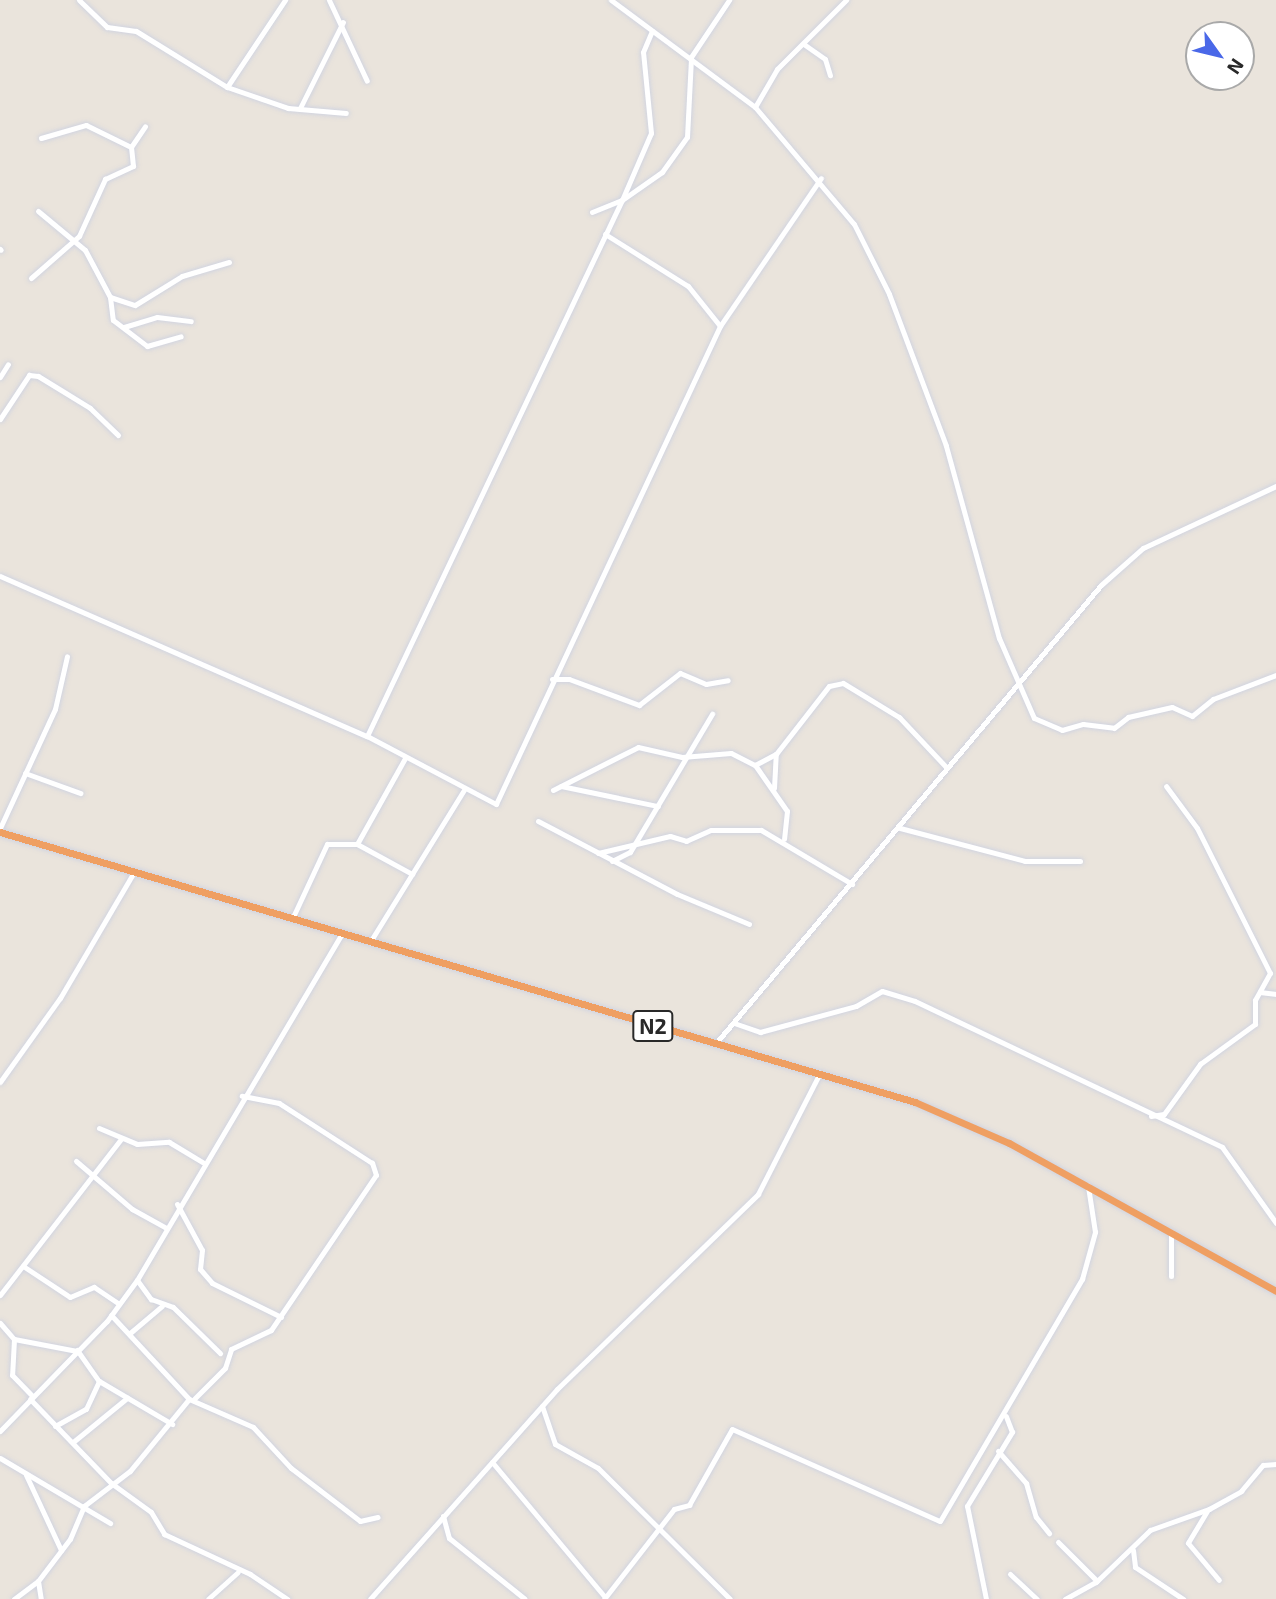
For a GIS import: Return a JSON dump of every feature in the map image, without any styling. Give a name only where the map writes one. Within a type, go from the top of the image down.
[{"type":"highway","name":"N2","points":[[0,827],[134,872],[714,1045],[820,1073],[945,1114],[1088,1186],[1276,1291]]},
{"type":"street","points":[[79,0],[107,27],[136,31],[227,86],[300,108],[346,113]]},
{"type":"street","points":[[227,86],[285,0]]},
{"type":"street","points":[[329,0],[343,22],[367,81]]},
{"type":"street","points":[[611,0],[755,107],[821,178],[854,224],[890,294],[946,446],[1015,685],[1041,725],[1114,729],[1128,717],[1172,708],[1192,716],[1213,699],[1276,675]]},
{"type":"street","points":[[592,212],[622,200],[649,184],[687,138],[691,57],[729,0]]},
{"type":"street","points":[[755,107],[778,69],[805,45],[846,0]]},
{"type":"street","points":[[300,108],[343,22]]},
{"type":"street","points":[[367,737],[622,200],[651,133],[643,52],[652,31]]},
{"type":"street","points":[[805,45],[825,59],[830,75]]},
{"type":"street","points":[[41,138],[86,125],[131,147]]},
{"type":"street","points":[[31,278],[73,240],[106,179],[133,166],[131,147],[145,126]]},
{"type":"street","points":[[0,586],[2,577],[367,737],[495,804],[720,326],[821,178]]},
{"type":"street","points":[[38,211],[73,240],[104,277],[113,320],[147,346],[181,336]]},
{"type":"street","points":[[606,234],[688,286],[720,326]]},
{"type":"street","points":[[110,297],[135,305],[182,276],[229,262]]},
{"type":"street","points":[[124,327],[157,317],[191,321]]},
{"type":"street","points":[[0,377],[8,363]]},
{"type":"street","points":[[0,419],[29,375],[70,394],[118,435]]},
{"type":"street","points":[[714,1045],[900,828],[1015,685],[1101,585],[1143,548],[1276,486]]},
{"type":"street","points":[[0,827],[55,709],[67,656]]},
{"type":"street","points":[[552,679],[569,679],[639,705],[680,673],[706,684],[728,680]]},
{"type":"street","points":[[755,765],[776,754],[829,686],[843,683],[898,717],[947,768]]},
{"type":"street","points":[[612,861],[637,842],[682,757],[712,714]]},
{"type":"street","points":[[552,790],[638,747],[682,757],[731,753],[755,765],[774,788],[787,811],[784,839]]},
{"type":"street","points":[[774,788],[776,754]]},
{"type":"street","points":[[357,844],[405,758]]},
{"type":"street","points":[[25,773],[80,793]]},
{"type":"street","points":[[561,786],[658,806]]},
{"type":"street","points":[[1150,1116],[1164,1114],[1200,1064],[1255,1024],[1260,992],[1270,973],[1197,828],[1166,786]]},
{"type":"street","points":[[370,942],[464,790]]},
{"type":"street","points":[[538,821],[612,861],[750,923]]},
{"type":"street","points":[[900,828],[1025,861],[1080,861]]},
{"type":"street","points":[[598,853],[637,842],[686,841],[711,830],[761,830],[784,839],[852,884]]},
{"type":"street","points":[[292,919],[327,844],[357,844],[412,874]]},
{"type":"street","points":[[0,1082],[78,969],[134,872]]},
{"type":"street","points":[[0,1431],[111,1315],[137,1280],[177,1204],[342,933]]},
{"type":"street","points":[[734,1023],[760,1032],[856,1006],[882,991],[915,1001],[1150,1116],[1222,1147],[1276,1223]]},
{"type":"street","points":[[1260,992],[1276,994]]},
{"type":"street","points":[[370,1599],[542,1406],[758,1194],[820,1073]]},
{"type":"street","points":[[13,1599],[38,1581],[61,1550],[84,1506],[111,1483],[131,1471],[192,1399],[225,1368],[231,1349],[260,1340],[281,1317],[376,1169],[279,1102],[242,1096]]},
{"type":"street","points":[[99,1128],[121,1139],[169,1142],[202,1162]]},
{"type":"street","points":[[0,1296],[96,1175],[121,1139]]},
{"type":"street","points":[[76,1161],[96,1175],[132,1209],[166,1228]]},
{"type":"street","points":[[492,1462],[604,1598],[660,1533],[674,1509],[689,1505],[732,1430],[940,1521],[1006,1416],[1090,1260],[1096,1232],[1088,1186]]},
{"type":"street","points":[[177,1204],[202,1250],[200,1269],[212,1283],[281,1317]]},
{"type":"street","points":[[1171,1232],[1171,1276]]},
{"type":"street","points":[[23,1266],[70,1297],[94,1287],[119,1304]]},
{"type":"street","points":[[137,1280],[163,1306],[192,1322],[220,1353]]},
{"type":"street","points":[[130,1333],[163,1306]]},
{"type":"street","points":[[111,1315],[192,1399],[253,1427],[291,1468],[360,1521],[378,1517]]},
{"type":"street","points":[[0,1323],[14,1339],[77,1351],[99,1381],[172,1424]]},
{"type":"street","points":[[14,1339],[12,1375],[55,1426],[111,1483],[151,1512],[164,1534],[288,1599]]},
{"type":"street","points":[[55,1426],[86,1409],[99,1381]]},
{"type":"street","points":[[73,1442],[127,1398]]},
{"type":"street","points":[[542,1406],[555,1444],[598,1468],[660,1533],[730,1599]]},
{"type":"street","points":[[986,1599],[967,1506],[1012,1432],[1006,1416]]},
{"type":"street","points":[[998,1451],[1026,1483],[1036,1517],[1049,1533]]},
{"type":"street","points":[[0,1458],[110,1523]]},
{"type":"street","points":[[1065,1599],[1097,1581],[1133,1550],[1150,1530],[1209,1509],[1241,1491],[1263,1465],[1276,1464]]},
{"type":"street","points":[[24,1472],[61,1550]]},
{"type":"street","points":[[1209,1509],[1188,1543],[1219,1580]]},
{"type":"street","points":[[443,1516],[449,1538],[526,1599]]},
{"type":"street","points":[[1058,1542],[1097,1581]]},
{"type":"street","points":[[1133,1550],[1135,1567],[1184,1599]]},
{"type":"street","points":[[208,1599],[238,1572]]},
{"type":"street","points":[[1010,1574],[1037,1599]]},
{"type":"street","points":[[38,1581],[41,1599]]}]
